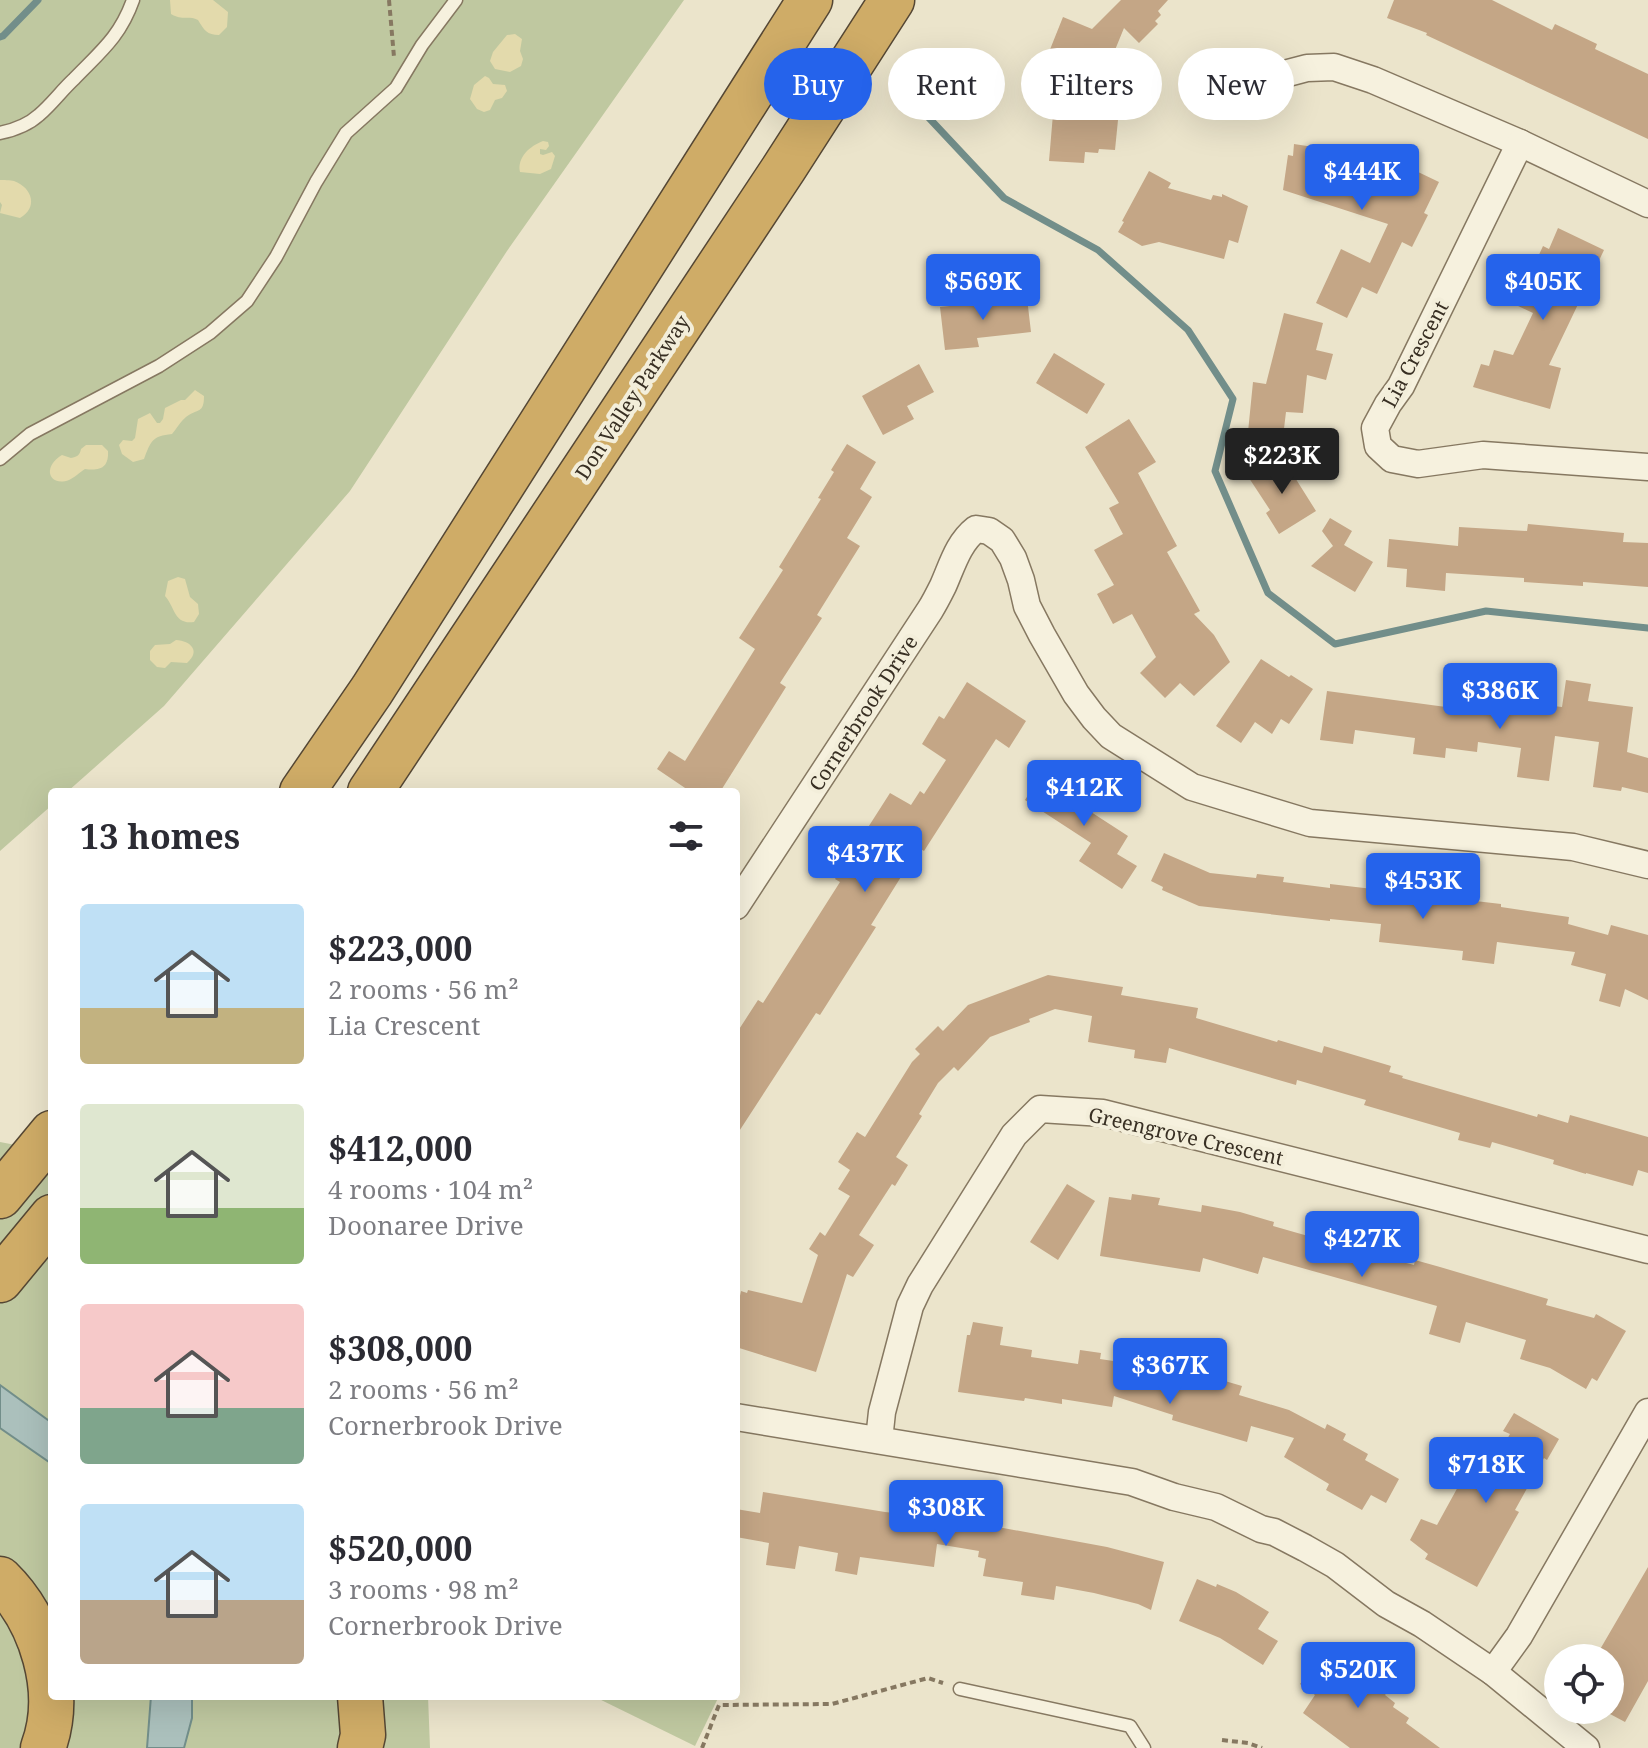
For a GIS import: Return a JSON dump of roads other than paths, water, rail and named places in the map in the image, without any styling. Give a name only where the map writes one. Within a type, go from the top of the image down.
[{"type":"highway","points":[[305,788],[372,690],[810,0]]},
{"type":"highway","name":"Don Valley Parkway","points":[[373,788],[892,0]]},
{"type":"highway","points":[[0,1196],[48,1138]]},
{"type":"highway","points":[[9,1269],[48,1222]]},
{"type":"highway","points":[[0,1579],[26,1612],[48,1670]]},
{"type":"highway","points":[[43,1748],[52,1700]]},
{"type":"highway","points":[[360,1700],[363,1735],[360,1748]]},
{"type":"street","points":[[1294,71],[1334,67],[1373,80],[1520,143],[1648,204]]},
{"type":"street","name":"Lia Crescent","points":[[1520,143],[1401,386],[1375,428],[1378,446],[1392,459],[1418,464],[1483,455],[1648,467]]},
{"type":"street","name":"Cornerbrook Drive","points":[[740,900],[930,610],[958,551],[976,529],[989,531],[1002,540],[1013,558],[1027,606],[1057,663],[1085,706],[1111,736],[1192,787],[1310,823],[1573,847],[1648,865]]},
{"type":"street","name":"Greengrove Crescent","points":[[879,1440],[882,1412],[910,1306],[920,1285],[1014,1135],[1040,1109],[1103,1113],[1648,1250]]},
{"type":"street","points":[[1493,1672],[1519,1636],[1648,1412]]},
{"type":"street","points":[[740,1418],[1132,1482],[1216,1507],[1274,1532],[1335,1565],[1386,1604],[1422,1624],[1493,1672],[1586,1748]]},
{"type":"lane","points":[[0,133],[16,129],[38,116],[103,52],[125,23],[133,0]]},
{"type":"lane","points":[[0,459],[30,434],[159,366],[210,333],[247,301],[276,257],[346,133],[396,88],[422,45],[456,0]]},
{"type":"lane","points":[[960,1689],[1130,1726],[1144,1748]]},
{"type":"waterway","points":[[0,37],[38,0]]},
{"type":"waterway","points":[[931,120],[1004,198],[1098,250],[1188,330],[1233,399],[1215,471],[1268,593],[1335,644],[1486,611],[1648,628]]}]
